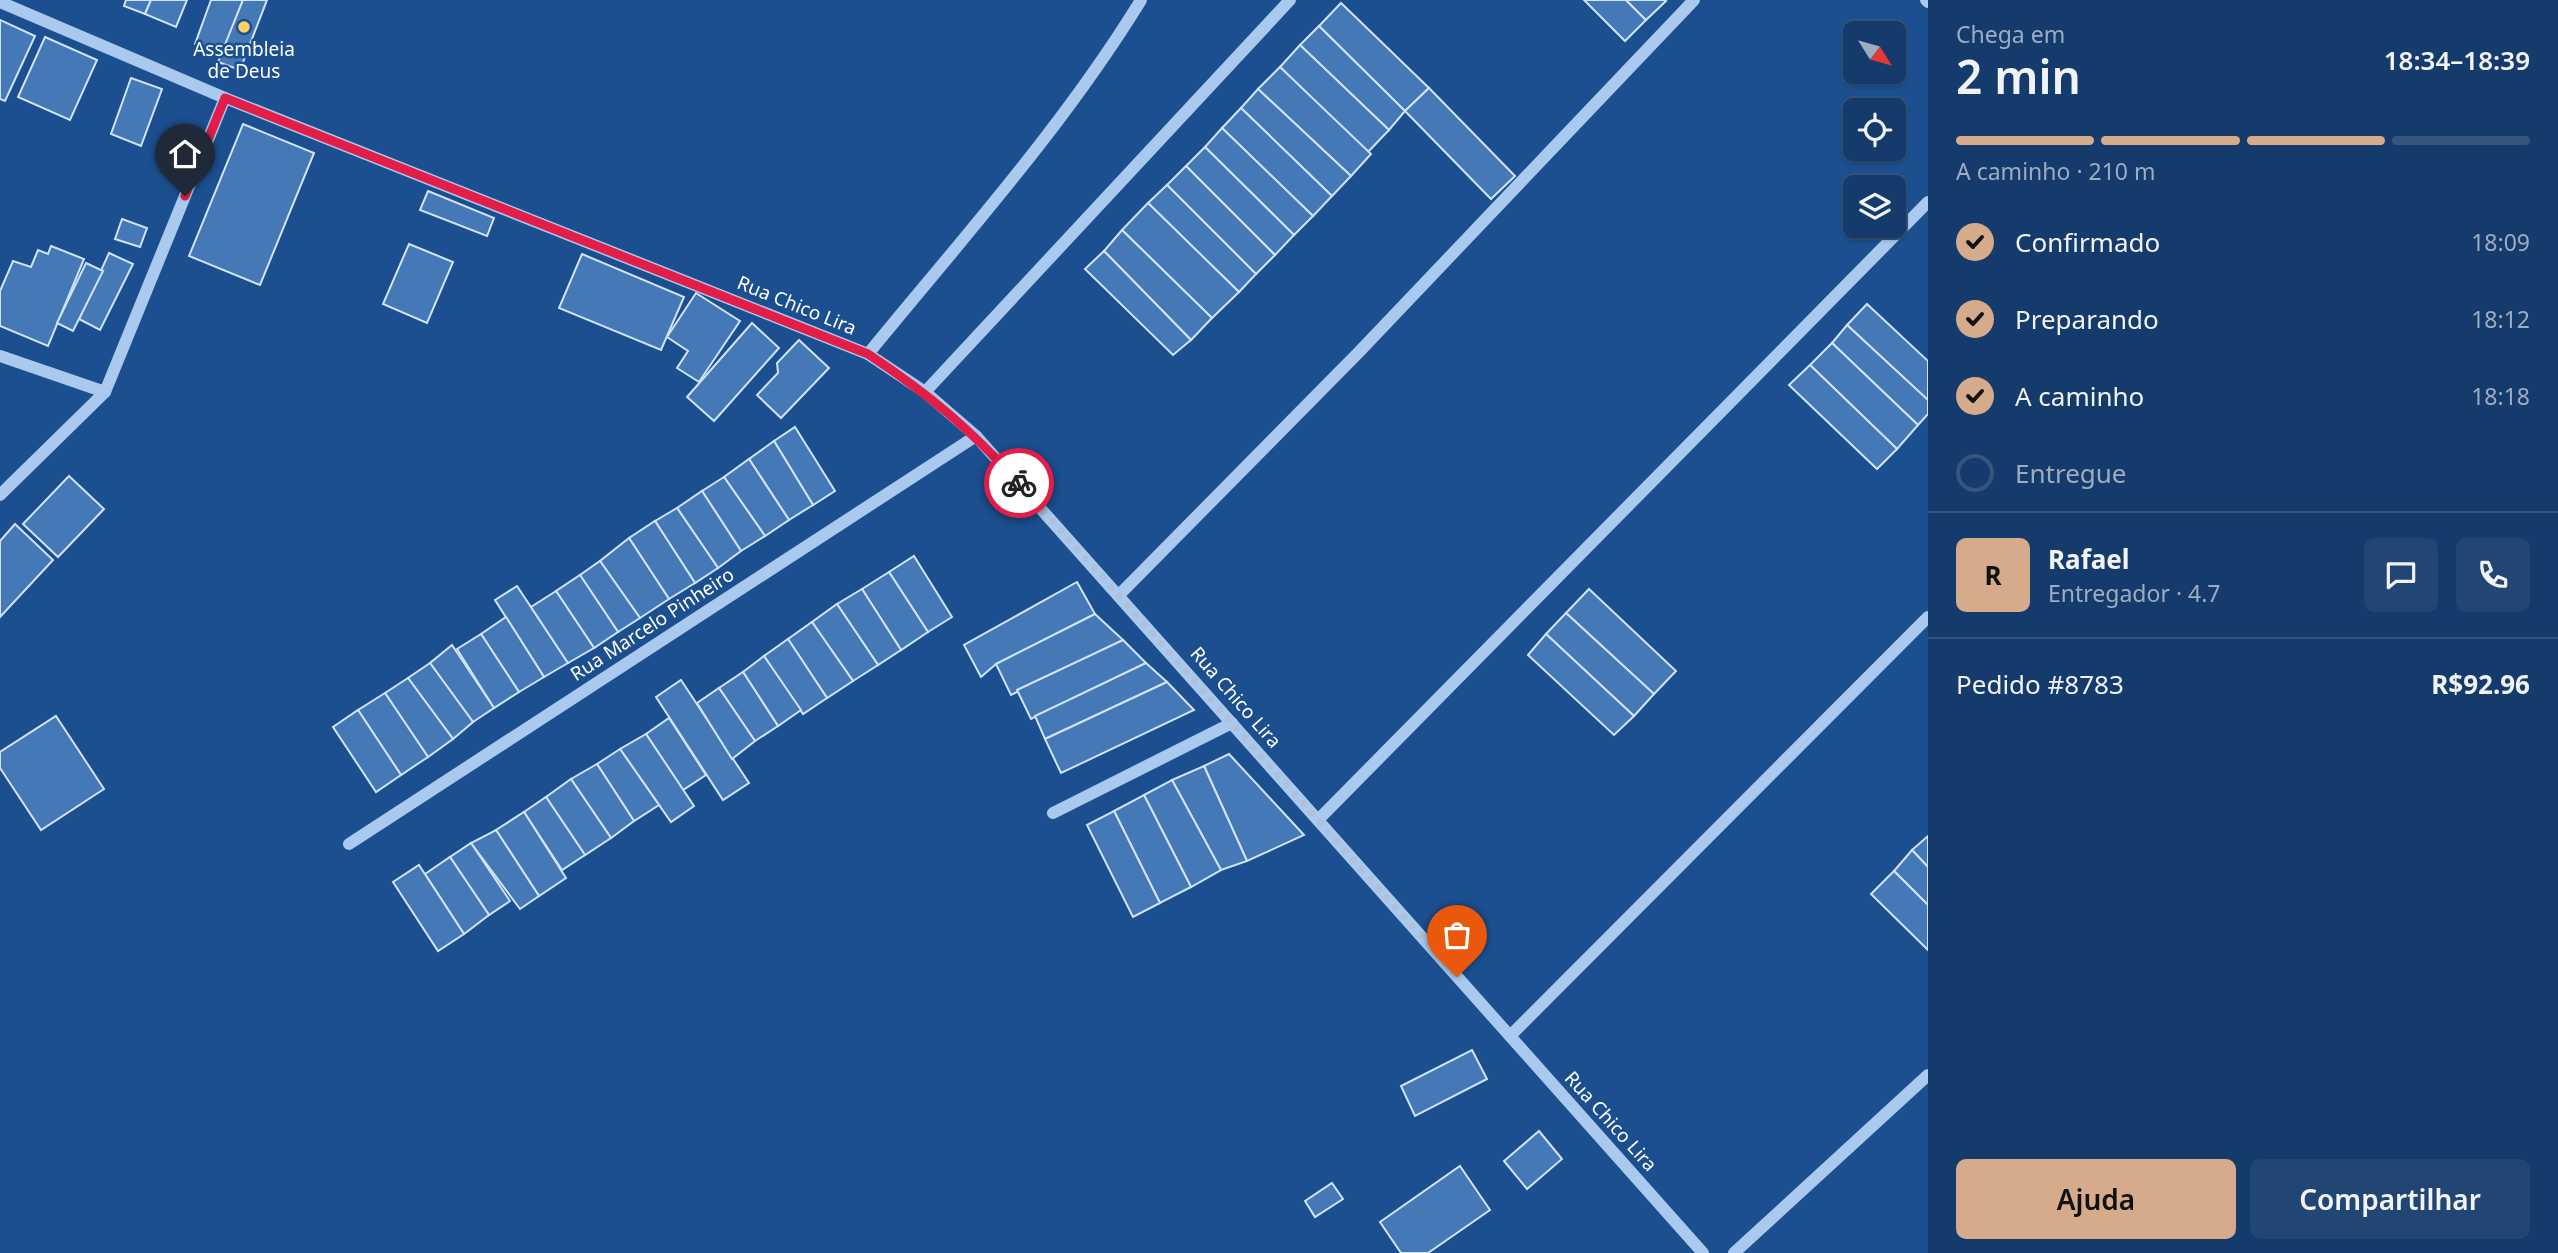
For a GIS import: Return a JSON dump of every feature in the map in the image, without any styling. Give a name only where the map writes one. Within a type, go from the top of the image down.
[{"type":"street","points":[[868,354],[1018,171],[1083,85],[1141,0]]},
{"type":"street","points":[[925,392],[1290,0]]},
{"type":"street","points":[[1120,594],[1359,352],[1694,0]]},
{"type":"street","name":"Rua Chico Lira","points":[[0,2],[225,98],[868,354],[925,392],[976,436],[1120,594],[1703,1253]]},
{"type":"street","points":[[0,495],[104,392],[225,98]]},
{"type":"street","points":[[1318,820],[1928,202]]},
{"type":"street","points":[[0,356],[104,392]]},
{"type":"street","name":"Rua Marcelo Pinheiro","points":[[349,844],[976,436]]},
{"type":"street","points":[[1510,1036],[1928,617]]},
{"type":"street","points":[[1053,813],[1233,723]]},
{"type":"street","points":[[1734,1253],[1927,1077]]},
{"type":"building","points":[[126,0],[151,0],[145,14],[124,6]]},
{"type":"building","points":[[151,0],[187,0],[176,27],[145,14]]},
{"type":"building","points":[[211,0],[243,0],[222,54],[195,44]]},
{"type":"building","name":"Assembleia de Deus","points":[[243,0],[267,0],[240,70],[218,62]]},
{"type":"building","points":[[1584,0],[1626,0],[1646,20],[1625,41]]},
{"type":"building","points":[[1626,0],[1664,0],[1666,1],[1646,20]]},
{"type":"building","points":[[1341,3],[1429,88],[1405,111],[1319,26]]},
{"type":"building","points":[[0,20],[35,36],[5,101],[0,99]]},
{"type":"building","points":[[1319,26],[1405,111],[1389,130],[1300,45]]},
{"type":"building","points":[[45,37],[97,60],[70,120],[18,97]]},
{"type":"building","points":[[1300,45],[1389,130],[1367,153],[1280,67]]},
{"type":"building","points":[[1280,67],[1371,154],[1351,176],[1258,89]]},
{"type":"building","points":[[131,78],[162,89],[141,146],[111,134]]},
{"type":"building","points":[[1429,88],[1515,176],[1491,199],[1405,111]]},
{"type":"building","points":[[1258,89],[1351,176],[1332,196],[1241,108]]},
{"type":"building","points":[[1241,108],[1332,196],[1313,216],[1222,128]]},
{"type":"building","points":[[243,124],[314,153],[260,285],[189,256]]},
{"type":"building","points":[[1222,128],[1313,216],[1294,235],[1205,147]]},
{"type":"building","points":[[1205,147],[1294,235],[1275,255],[1186,166]]},
{"type":"building","points":[[1186,166],[1275,255],[1256,274],[1167,185]]},
{"type":"building","points":[[1167,185],[1256,274],[1239,292],[1148,203]]},
{"type":"building","points":[[428,191],[494,218],[487,236],[420,210]]},
{"type":"building","points":[[1148,203],[1239,292],[1212,318],[1122,230]]},
{"type":"building","points":[[122,219],[147,228],[140,247],[115,239]]},
{"type":"building","points":[[1122,230],[1212,318],[1191,340],[1104,251]]},
{"type":"building","points":[[409,244],[453,262],[427,323],[383,304]]},
{"type":"building","points":[[51,246],[84,259],[48,346],[0,326],[0,291],[13,261],[31,267],[38,250],[48,254]]},
{"type":"building","points":[[1104,251],[1191,340],[1173,355],[1085,269]]},
{"type":"building","points":[[109,253],[133,264],[100,330],[79,319]]},
{"type":"building","points":[[582,254],[684,297],[661,350],[559,308]]},
{"type":"building","points":[[86,263],[103,271],[73,331],[57,323]]},
{"type":"building","points":[[696,293],[740,321],[699,382],[677,368],[688,351],[667,337]]},
{"type":"building","points":[[1867,304],[1928,361],[1928,400],[1847,325]]},
{"type":"building","points":[[752,323],[779,348],[714,421],[687,397]]},
{"type":"building","points":[[1847,325],[1928,400],[1928,414],[1918,425],[1832,343]]},
{"type":"building","points":[[799,340],[829,368],[781,418],[757,395],[778,373],[777,363]]},
{"type":"building","points":[[1832,343],[1918,425],[1897,449],[1810,365]]},
{"type":"building","points":[[1810,365],[1897,449],[1877,469],[1789,385]]},
{"type":"building","points":[[795,427],[835,491],[813,505],[774,441]]},
{"type":"building","points":[[774,441],[813,505],[789,520],[749,459]]},
{"type":"building","points":[[749,459],[789,520],[765,536],[724,477]]},
{"type":"building","points":[[69,476],[104,509],[58,557],[23,524]]},
{"type":"building","points":[[724,477],[765,536],[741,551],[702,491]]},
{"type":"building","points":[[702,491],[741,551],[718,568],[677,508]]},
{"type":"building","points":[[677,508],[718,568],[695,583],[655,521]]},
{"type":"building","points":[[655,521],[695,583],[669,599],[629,538]]},
{"type":"building","points":[[15,524],[53,560],[0,617],[0,541]]},
{"type":"building","points":[[629,538],[669,599],[640,618],[600,561]]},
{"type":"building","points":[[914,556],[952,617],[928,632],[889,572]]},
{"type":"building","points":[[600,561],[640,618],[618,632],[580,575]]},
{"type":"building","points":[[889,572],[928,632],[901,650],[862,589]]},
{"type":"building","points":[[580,575],[618,632],[594,648],[556,591]]},
{"type":"building","points":[[1077,582],[1095,614],[996,664],[981,677],[964,645]]},
{"type":"building","points":[[517,586],[568,663],[544,677],[495,600]]},
{"type":"building","points":[[862,589],[901,650],[878,665],[837,604]]},
{"type":"building","points":[[1589,589],[1676,671],[1654,694],[1566,613]]},
{"type":"building","points":[[556,591],[594,648],[568,663],[531,607]]},
{"type":"building","points":[[837,604],[878,665],[853,681],[812,622]]},
{"type":"building","points":[[1566,613],[1654,694],[1634,716],[1546,634]]},
{"type":"building","points":[[1095,614],[1123,640],[1011,695],[996,664]]},
{"type":"building","points":[[506,617],[544,677],[519,692],[481,634]]},
{"type":"building","points":[[812,622],[853,681],[827,698],[788,639]]},
{"type":"building","points":[[481,634],[519,692],[494,708],[457,649]]},
{"type":"building","points":[[1546,634],[1634,716],[1614,735],[1528,655]]},
{"type":"building","points":[[788,639],[827,698],[803,714],[764,656]]},
{"type":"building","points":[[1123,640],[1146,663],[1031,719],[1017,690]]},
{"type":"building","points":[[452,645],[494,708],[473,722],[430,663]]},
{"type":"building","points":[[764,656],[801,710],[778,726],[743,672]]},
{"type":"building","points":[[430,663],[473,722],[453,739],[408,678]]},
{"type":"building","points":[[1146,663],[1167,682],[1045,739],[1035,716]]},
{"type":"building","points":[[743,672],[778,726],[755,741],[719,688]]},
{"type":"building","points":[[408,678],[453,739],[428,757],[385,693]]},
{"type":"building","points":[[681,680],[749,783],[723,800],[656,697]]},
{"type":"building","points":[[1167,682],[1194,710],[1061,773],[1045,739]]},
{"type":"building","points":[[719,688],[755,741],[732,759],[697,703]]},
{"type":"building","points":[[385,693],[428,757],[401,775],[358,710]]},
{"type":"building","points":[[358,710],[401,775],[376,792],[333,727]]},
{"type":"building","points":[[56,716],[104,789],[41,830],[0,768],[0,752]]},
{"type":"building","points":[[669,718],[706,775],[683,790],[646,734]]},
{"type":"building","points":[[646,734],[694,806],[671,822],[620,749]]},
{"type":"building","points":[[620,749],[659,805],[634,821],[597,764]]},
{"type":"building","points":[[1229,754],[1304,835],[1247,861],[1204,766]]},
{"type":"building","points":[[597,764],[634,821],[611,838],[571,779]]},
{"type":"building","points":[[1204,766],[1247,861],[1221,870],[1172,780]]},
{"type":"building","points":[[571,779],[611,838],[585,855],[546,797]]},
{"type":"building","points":[[1172,780],[1221,870],[1191,887],[1144,795]]},
{"type":"building","points":[[1144,795],[1191,887],[1160,903],[1114,811]]},
{"type":"building","points":[[546,797],[585,855],[562,870],[524,812]]},
{"type":"building","points":[[1114,811],[1160,903],[1133,917],[1087,825]]},
{"type":"building","points":[[524,812],[566,878],[539,896],[496,830]]},
{"type":"building","points":[[496,830],[539,896],[520,909],[471,843]]},
{"type":"building","points":[[1928,836],[1928,867],[1912,850]]},
{"type":"building","points":[[471,843],[510,901],[489,915],[450,857]]},
{"type":"building","points":[[1912,850],[1928,867],[1928,905],[1894,871]]},
{"type":"building","points":[[450,857],[489,915],[464,934],[425,874]]},
{"type":"building","points":[[419,865],[464,934],[438,951],[393,882]]},
{"type":"building","points":[[1894,871],[1928,905],[1928,950],[1871,894]]},
{"type":"building","points":[[1472,1050],[1487,1079],[1415,1116],[1401,1086]]},
{"type":"building","points":[[1539,1131],[1562,1159],[1527,1189],[1504,1161]]},
{"type":"building","points":[[1460,1166],[1490,1210],[1428,1253],[1401,1253],[1380,1222]]},
{"type":"building","points":[[1332,1183],[1343,1199],[1315,1217],[1305,1201]]},
{"type":"way so far","points":[[1019,483],[1457,977]]},
{"type":"place","name":"Assembleia de Deus","points":[[244,27]]},
{"type":"route","points":[[185,196],[225,98],[868,354],[925,392],[976,436],[1019,483]]}]
